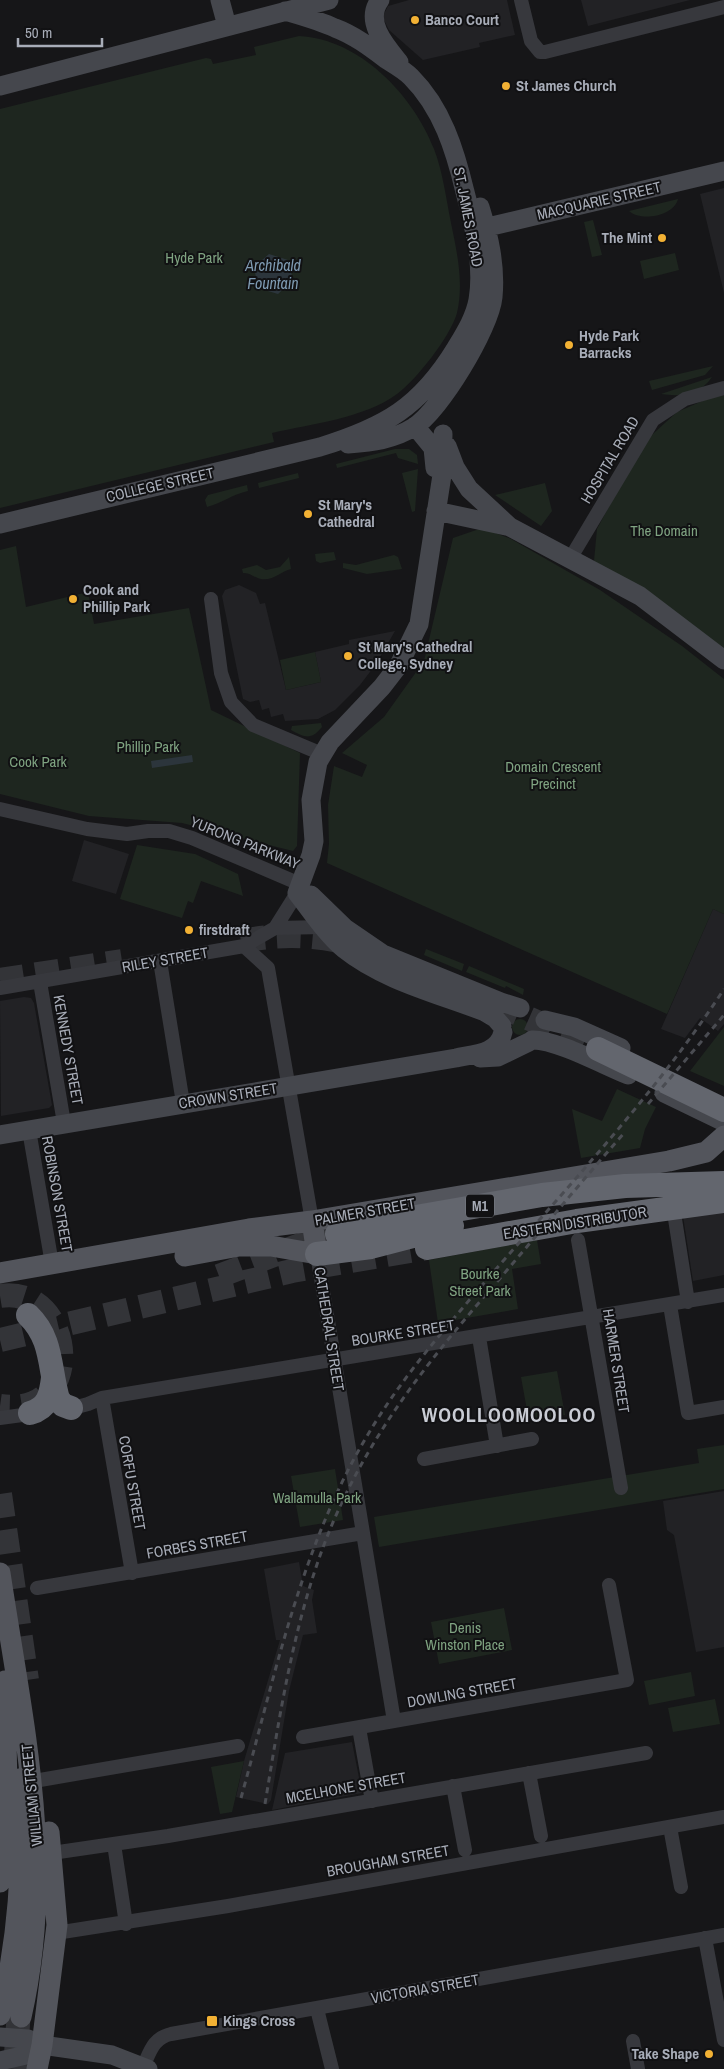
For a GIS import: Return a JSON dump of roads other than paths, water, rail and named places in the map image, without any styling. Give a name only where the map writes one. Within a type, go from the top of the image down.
[{"type":"highway","points":[[596,1055],[715,1112]]},
{"type":"highway","name":"EASTERN DISTRIBUTOR","points":[[337,1234],[388,1222],[542,1195],[626,1186],[724,1183]]},
{"type":"highway","name":"EASTERN DISTRIBUTOR","points":[[427,1248],[597,1218],[724,1201]]},
{"type":"highway","points":[[317,1254],[349,1252],[421,1233],[493,1219],[560,1213],[597,1218]]},
{"type":"highway","points":[[28,1315],[44,1334],[58,1398],[63,1405],[80,1406]]},
{"type":"highway","points":[[30,1413],[39,1410],[48,1401],[53,1375]]},
{"type":"main road","name":"PALMER STREET","points":[[0,1273],[249,1229],[312,1221],[694,1155],[710,1150],[724,1136]]},
{"type":"main road","name":"CATHEDRAL STREET","points":[[312,1221],[317,1254]]},
{"type":"main road","points":[[0,1287],[239,1246],[271,1246],[317,1254]]},
{"type":"main road","name":"WILLIAM STREET","points":[[0,1573],[21,1702],[35,1809],[38,1870],[33,1952],[10,2016]]},
{"type":"main road","name":"WILLIAM STREET","points":[[0,1653],[18,1764],[20,1851],[10,2016]]},
{"type":"main road","points":[[0,1882],[6,1791],[5,1681]]},
{"type":"main road","points":[[21,1702],[40,1780],[52,1853],[57,1903],[56,1933],[37,2055]]},
{"type":"street","points":[[220,0],[227,26]]},
{"type":"street","points":[[0,86],[329,0]]},
{"type":"street","points":[[380,0],[374,10],[376,27],[392,54],[410,75]]},
{"type":"street","points":[[521,0],[531,42],[540,52],[571,46],[724,7]]},
{"type":"street","name":"ST. JAMES ROAD","points":[[285,11],[338,29],[410,75],[430,101],[469,174],[480,229],[494,275],[491,309],[470,353],[422,420]]},
{"type":"street","name":"MACQUARIE STREET","points":[[480,229],[724,171]]},
{"type":"street","name":"ST. JAMES ROAD","points":[[414,401],[440,374],[462,339],[477,307],[480,229]]},
{"type":"street","name":"HOSPITAL ROAD","points":[[570,559],[653,420],[685,399],[724,388]]},
{"type":"street","points":[[414,401],[433,448],[437,503]]},
{"type":"street","name":"COLLEGE STREET","points":[[320,447],[379,424],[414,401]]},
{"type":"street","points":[[422,420],[442,434],[455,467],[467,487],[510,526]]},
{"type":"street","name":"COLLEGE STREET","points":[[0,524],[320,447],[389,439],[422,420]]},
{"type":"street","points":[[298,888],[312,855],[314,840],[312,787],[322,754],[342,728],[382,687],[410,645],[419,624],[444,464],[442,434]]},
{"type":"street","points":[[437,503],[452,486],[467,487]]},
{"type":"street","points":[[437,503],[510,526],[648,600],[724,660]]},
{"type":"street","points":[[212,599],[220,673],[231,702],[253,725],[322,754]]},
{"type":"street","name":"YURONG PARKWAY","points":[[0,809],[87,829],[127,834],[148,831],[169,832],[192,838],[298,888]]},
{"type":"street","points":[[298,888],[324,927],[344,949],[365,964],[491,1015],[514,1043],[530,1041],[549,1043],[596,1055]]},
{"type":"street","points":[[298,888],[358,938],[383,954],[411,967],[593,1035],[724,1098]]},
{"type":"street","name":"RILEY STREET","points":[[0,988],[244,946],[261,938],[274,928],[298,888]]},
{"type":"street","points":[[274,928],[324,927]]},
{"type":"street","name":"CATHEDRAL STREET","points":[[244,946],[268,968],[312,1221]]},
{"type":"street","points":[[160,961],[183,1103]]},
{"type":"street","points":[[411,967],[416,974],[441,988],[460,1003]]},
{"type":"street","name":"KENNEDY STREET","points":[[40,982],[64,1123]]},
{"type":"street","points":[[503,1029],[504,1018],[509,1012],[533,1014],[596,1055]]},
{"type":"street","points":[[530,1041],[538,1028],[533,1014]]},
{"type":"street","name":"CROWN STREET","points":[[0,1134],[456,1058],[489,1050],[498,1044],[503,1029]]},
{"type":"street","name":"CROWN STREET","points":[[456,1058],[498,1057],[530,1041]]},
{"type":"street","points":[[715,1112],[724,1122]]},
{"type":"street","points":[[694,1155],[708,1145],[711,1139],[711,1128],[715,1112]]},
{"type":"street","name":"ROBINSON STREET","points":[[29,1130],[52,1264]]},
{"type":"street","points":[[676,1219],[688,1302]]},
{"type":"street","name":"HARMER STREET","points":[[578,1240],[621,1488]]},
{"type":"street","name":"CATHEDRAL STREET","points":[[317,1254],[394,1721]]},
{"type":"street","name":"BOURKE STREET","points":[[0,1418],[30,1413],[49,1413],[80,1406],[102,1398],[724,1295]]},
{"type":"street","points":[[670,1305],[688,1414],[724,1407]]},
{"type":"street","points":[[479,1337],[497,1446]]},
{"type":"street","name":"CORFU STREET","points":[[102,1398],[132,1573]]},
{"type":"street","points":[[424,1459],[532,1439]]},
{"type":"street","name":"FORBES STREET","points":[[37,1588],[362,1533]]},
{"type":"street","name":"DOWLING STREET","points":[[303,1737],[627,1680],[609,1586]]},
{"type":"street","points":[[359,1728],[372,1800]]},
{"type":"street","points":[[40,1780],[238,1746]]},
{"type":"street","name":"MCELHONE STREET","points":[[52,1853],[646,1753]]},
{"type":"street","points":[[529,1773],[541,1836]]},
{"type":"street","points":[[453,1786],[465,1850]]},
{"type":"street","name":"BROUGHAM STREET","points":[[56,1933],[126,1924],[724,1817]]},
{"type":"street","points":[[670,1827],[681,1887]]},
{"type":"street","points":[[114,1844],[126,1924]]},
{"type":"street","name":"VICTORIA STREET","points":[[145,2068],[154,2043],[166,2035],[724,1935]]},
{"type":"street","points":[[705,1938],[724,2040]]},
{"type":"street","points":[[317,2009],[332,2069]]},
{"type":"street","points":[[0,2036],[33,2040],[37,2055]]},
{"type":"street","points":[[633,2041],[638,2069]]},
{"type":"street","points":[[0,2061],[37,2055]]},
{"type":"street","points":[[0,2056],[112,2055],[145,2068]]},
{"type":"water","name":"Archibald Fountain","points":[[269,254],[288,260],[293,280],[278,294],[258,288],[254,267]]},
{"type":"water","points":[[192,755],[193,762],[152,768],[151,761]]},
{"type":"tunnel","points":[[241,941],[296,936],[324,938],[351,944]]},
{"type":"tunnel","points":[[0,980],[122,961]]},
{"type":"tunnel","points":[[496,1004],[598,1049]]},
{"type":"tunnel","points":[[219,1276],[300,1245],[337,1234]]},
{"type":"tunnel","points":[[0,1340],[292,1271],[427,1248]]},
{"type":"tunnel","points":[[0,1296],[25,1298],[43,1310],[56,1329],[61,1351],[59,1374],[48,1393],[29,1405],[0,1406]]},
{"type":"tunnel","points":[[0,1494],[27,1680]]},
{"type":"tunnel","points":[[15,2069],[20,1995]]},
{"type":"railway","points":[[241,1798],[278,1659],[307,1567],[324,1522],[344,1478],[367,1436],[393,1395],[422,1357],[639,1104],[669,1066],[724,989]]},
{"type":"railway","points":[[648,1104],[724,1015]]},
{"type":"railway","points":[[265,1804],[285,1687],[303,1609],[328,1534],[360,1467],[396,1409],[436,1354],[624,1133]]},
{"type":"place","name":"Banco Court","points":[[415,20]]},
{"type":"place","name":"St James Church","points":[[506,86]]},
{"type":"place","name":"The Mint","points":[[662,238]]},
{"type":"place","name":"Hyde Park Barracks","points":[[569,345]]},
{"type":"place","name":"St Mary's Cathedral","points":[[308,514]]},
{"type":"place","name":"Cook and Phillip Park","points":[[73,599]]},
{"type":"place","name":"St Mary's Cathedral College, Sydney","points":[[348,656]]},
{"type":"place","name":"firstdraft","points":[[189,930]]},
{"type":"place","name":"Kings Cross","points":[[212,2021]]},
{"type":"place","name":"Take Shape","points":[[709,2054]]},
{"type":"district","name":"WOOLLOOMOOLOO","points":[[509,1415]]},
{"type":"park label","name":"Hyde Park","points":[[194,258]]},
{"type":"park label","name":"The Domain","points":[[664,531]]},
{"type":"park label","name":"Phillip Park","points":[[148,747]]},
{"type":"park label","name":"Cook Park","points":[[38,762]]},
{"type":"park label","name":"Domain Crescent Precinct","points":[[553,776]]},
{"type":"park label","name":"Bourke Street Park","points":[[480,1282]]},
{"type":"park label","name":"Wallamulla Park","points":[[317,1498]]},
{"type":"park label","name":"Denis Winston Place","points":[[465,1636]]}]
